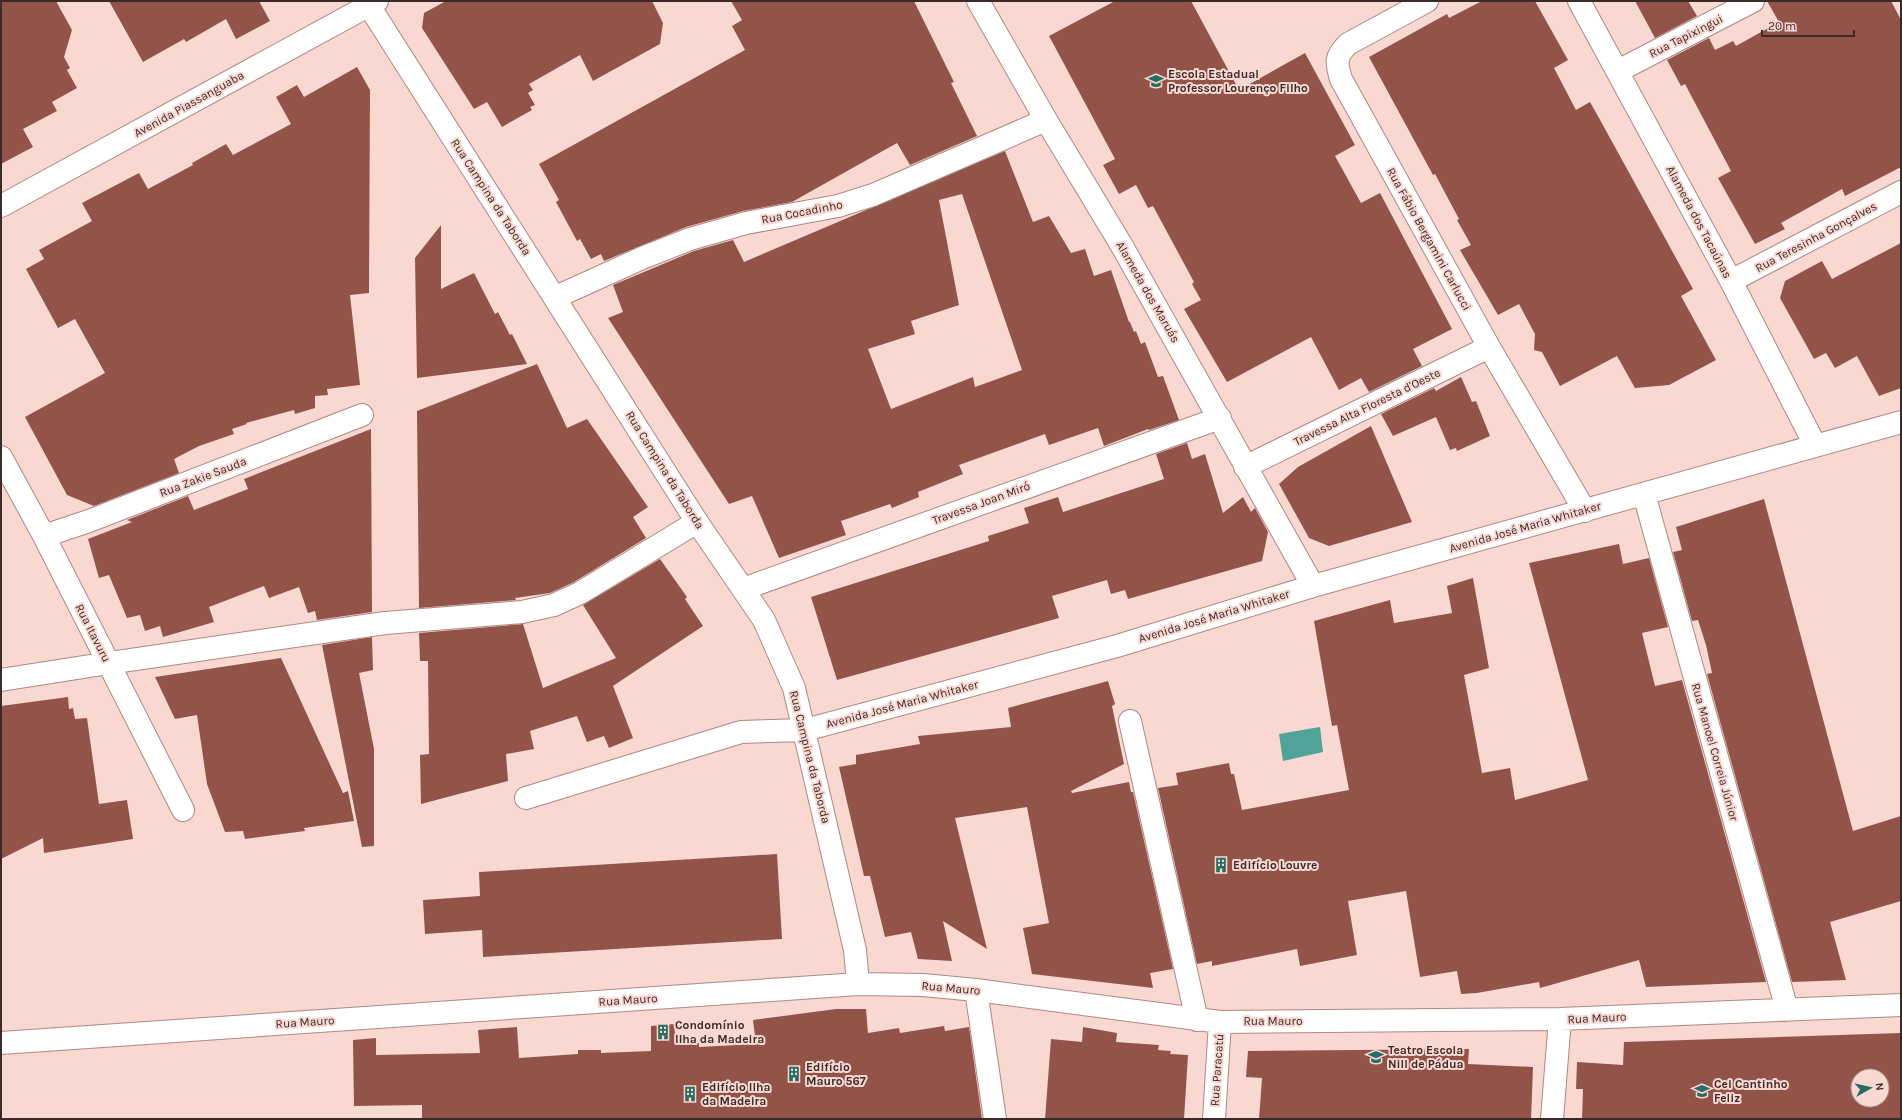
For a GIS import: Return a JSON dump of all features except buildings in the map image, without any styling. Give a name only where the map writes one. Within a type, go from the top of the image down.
[{"type":"street","name":"Alameda dos Maruás","points":[[978,1],[1046,120],[1122,246],[1220,418],[1313,586]]},
{"type":"street","name":"Rua Fábio Bergamini Carlucci","points":[[1427,1],[1348,44],[1339,53],[1336,65],[1341,80],[1489,347],[1585,511]]},
{"type":"street","name":"Alameda dos Tacaúnas","points":[[1579,1],[1731,281],[1815,445]]},
{"type":"street","name":"Rua Tapixingui","points":[[1618,71],[1754,1]]},
{"type":"street","name":"Avenida Piassanguaba","points":[[1,206],[370,3]]},
{"type":"street","name":"Rua Campina da Taborda","points":[[370,3],[698,522],[764,620],[794,688],[805,730],[855,950],[858,984]]},
{"type":"street","name":"Rua Cocadinho","points":[[556,297],[642,258],[690,239],[746,223],[838,206],[873,194],[1046,120]]},
{"type":"street","name":"Rua Teresinha Gonçalves","points":[[1731,281],[1901,192]]},
{"type":"street","name":"Travessa Alta Floresta d'Oeste","points":[[1246,467],[1489,347]]},
{"type":"street","name":"Rua Zakie Sauda","points":[[44,536],[97,518],[362,415]]},
{"type":"street","name":"Travessa Joan Miró","points":[[743,588],[1220,418]]},
{"type":"street","name":"Avenida José Maria Whitaker","points":[[526,798],[741,732],[805,730],[1117,646],[1313,586],[1901,422]]},
{"type":"street","name":"Rua Itavuru","points":[[1,457],[44,536],[109,662],[183,810]]},
{"type":"street","name":"Rua Manoel Correia Júnior","points":[[1644,494],[1787,1010]]},
{"type":"street","points":[[1,680],[109,662],[385,623],[522,612],[554,605],[580,594],[698,522]]},
{"type":"street","points":[[1130,721],[1197,1020]]},
{"type":"street","name":"Rua Mauro","points":[[1,1043],[858,984],[923,985],[976,990],[1220,1022],[1560,1019],[1901,1005]]},
{"type":"street","points":[[976,990],[995,1119]]},
{"type":"street","points":[[1552,1119],[1560,1019]]},
{"type":"street","name":"Rua Paracatú","points":[[1214,1119],[1220,1022]]},
{"type":"water","points":[[1320,727],[1323,752],[1283,761],[1279,734]]},
{"type":"place","name":"Escola Estadual Professor Lourenço Filho","points":[[1156,81]]},
{"type":"place","name":"Edifício Louvre","points":[[1221,865]]},
{"type":"place","name":"Condomínio Ilha da Madeira","points":[[663,1032]]},
{"type":"place","name":"Teatro Escola Nill de Pádua","points":[[1376,1057]]},
{"type":"place","name":"Edifício Mauro 567","points":[[794,1074]]},
{"type":"place","name":"Cei Cantinho Feliz","points":[[1702,1091]]},
{"type":"place","name":"Edifício Ilha da Madeira","points":[[690,1094]]}]
